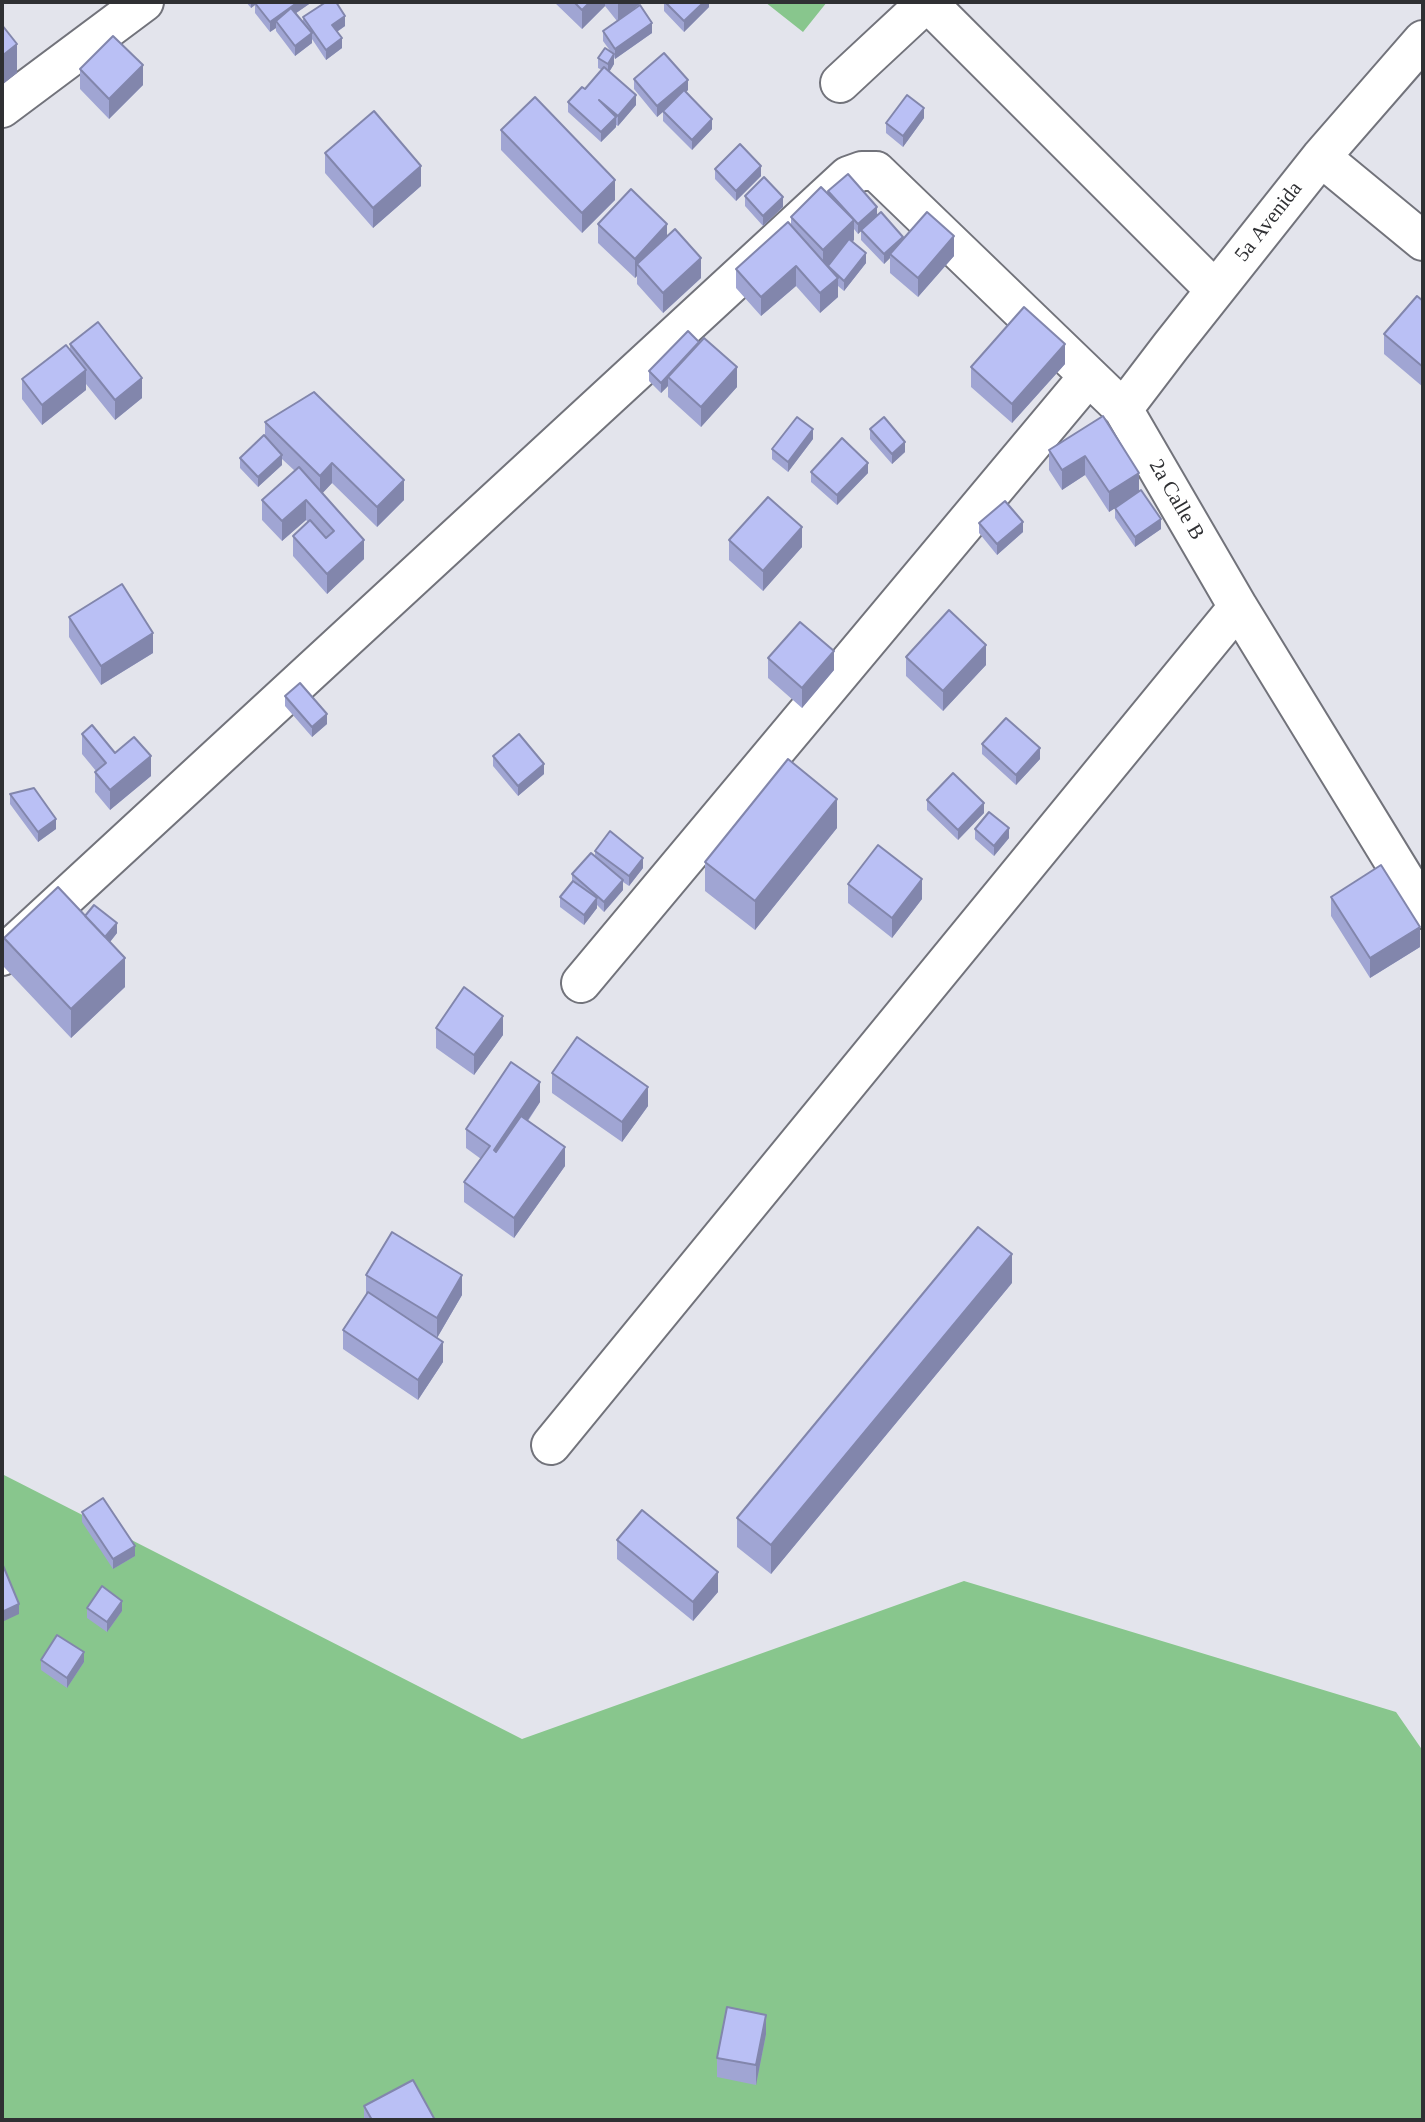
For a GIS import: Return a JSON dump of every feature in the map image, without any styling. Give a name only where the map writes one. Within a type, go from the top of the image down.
[{"type":"street","points":[[2,108],[144,2]]},
{"type":"street","points":[[840,83],[927,2],[1215,290]]},
{"type":"street","name":"5a Avenida","points":[[1123,409],[1321,157],[1420,51]]},
{"type":"street","points":[[1321,157],[1423,241]]},
{"type":"street","name":"2a Calle B","points":[[2,956],[848,176],[862,171],[876,172],[1123,409],[1238,607],[1423,909]]},
{"type":"street","points":[[581,983],[1088,377]]},
{"type":"street","points":[[551,1445],[1238,607]]},
{"type":"green space","points":[[765,2],[827,2],[803,32]]},
{"type":"green space","points":[[2,1474],[522,1739],[964,1581],[1396,1712],[1423,1751],[1423,2120],[2,2120]]},
{"type":"building","points":[[298,2],[270,22],[255,3]]},
{"type":"building","points":[[326,2],[336,2],[345,16],[332,25],[342,38],[326,50],[303,17]]},
{"type":"building","points":[[574,2],[590,2],[582,10]]},
{"type":"building","points":[[665,2],[704,2],[684,21]]},
{"type":"building","points":[[640,5],[652,23],[615,49],[603,31]]},
{"type":"building","points":[[291,8],[312,33],[295,46],[276,21]]},
{"type":"building","points":[[2,25],[17,44],[2,56]]},
{"type":"building","points":[[113,36],[143,65],[109,99],[80,69]]},
{"type":"building","points":[[605,48],[614,54],[608,64],[598,58]]},
{"type":"building","points":[[664,53],[688,80],[657,106],[634,79]]},
{"type":"building","points":[[604,67],[636,95],[618,116],[599,100],[616,117],[601,132],[568,102],[582,87],[585,89]]},
{"type":"building","points":[[684,90],[712,119],[692,140],[663,111]]},
{"type":"building","points":[[907,95],[924,108],[903,136],[886,123]]},
{"type":"building","points":[[535,97],[615,180],[582,213],[501,130]]},
{"type":"building","points":[[374,111],[421,166],[373,208],[325,153]]},
{"type":"building","points":[[740,144],[761,166],[736,191],[715,169]]},
{"type":"building","points":[[848,174],[877,207],[858,224],[828,191]]},
{"type":"building","points":[[764,177],[783,197],[763,216],[745,196]]},
{"type":"building","points":[[821,187],[854,220],[823,250],[791,217]]},
{"type":"building","points":[[631,189],[667,224],[635,259],[598,224]]},
{"type":"building","points":[[881,212],[903,237],[884,254],[861,230]]},
{"type":"building","points":[[927,212],[954,236],[918,278],[890,254]]},
{"type":"building","points":[[788,222],[838,278],[820,293],[796,266],[761,297],[736,269]]},
{"type":"building","points":[[675,229],[701,258],[663,293],[637,264]]},
{"type":"building","points":[[849,239],[866,253],[844,281],[828,266]]},
{"type":"building","points":[[1417,296],[1423,301],[1423,367],[1384,334]]},
{"type":"building","points":[[1024,307],[1065,344],[1012,404],[971,367]]},
{"type":"building","points":[[98,322],[142,378],[115,400],[70,344]]},
{"type":"building","points":[[688,331],[699,342],[661,383],[649,371]]},
{"type":"building","points":[[704,338],[737,367],[701,407],[668,377]]},
{"type":"building","points":[[66,345],[86,370],[42,405],[22,379]]},
{"type":"building","points":[[314,392],[404,480],[377,507],[332,463],[320,476],[265,422]]},
{"type":"building","points":[[1103,416],[1139,473],[1109,492],[1085,456],[1062,470],[1049,450]]},
{"type":"building","points":[[797,417],[813,429],[788,462],[772,449]]},
{"type":"building","points":[[884,417],[905,442],[892,454],[870,429]]},
{"type":"building","points":[[264,435],[282,455],[258,477],[240,458]]},
{"type":"building","points":[[842,438],[868,463],[837,495],[811,472]]},
{"type":"building","points":[[299,467],[364,540],[327,574],[293,536],[310,520],[326,538],[334,531],[306,500],[282,521],[262,500]]},
{"type":"building","points":[[1141,490],[1161,519],[1135,537],[1115,508]]},
{"type":"building","points":[[768,497],[802,527],[763,571],[729,540]]},
{"type":"building","points":[[1005,501],[1023,522],[997,544],[979,523]]},
{"type":"building","points":[[122,584],[153,633],[101,666],[69,617]]},
{"type":"building","points":[[949,610],[986,645],[943,691],[906,657]]},
{"type":"building","points":[[800,622],[834,651],[802,688],[768,658]]},
{"type":"building","points":[[300,683],[327,714],[312,727],[285,696]]},
{"type":"building","points":[[1006,718],[1040,748],[1016,775],[982,744]]},
{"type":"building","points":[[92,725],[115,753],[134,737],[151,756],[110,790],[95,772],[106,763],[82,734]]},
{"type":"building","points":[[519,734],[544,764],[518,786],[493,756]]},
{"type":"building","points":[[788,759],[837,799],[755,901],[705,862]]},
{"type":"building","points":[[953,773],[984,803],[958,830],[927,800]]},
{"type":"building","points":[[34,788],[56,819],[38,832],[10,794]]},
{"type":"building","points":[[989,812],[1009,828],[994,846],[975,829]]},
{"type":"building","points":[[610,831],[643,858],[629,876],[595,851]]},
{"type":"building","points":[[878,845],[922,879],[892,918],[848,884]]},
{"type":"building","points":[[591,853],[623,880],[604,902],[572,874]]},
{"type":"building","points":[[1381,865],[1420,927],[1370,958],[1331,897]]},
{"type":"building","points":[[573,881],[597,898],[584,915],[560,897]]},
{"type":"building","points":[[58,887],[125,958],[71,1009],[4,938]]},
{"type":"building","points":[[94,905],[117,923],[105,937],[85,916]]},
{"type":"building","points":[[464,987],[503,1016],[474,1055],[436,1028]]},
{"type":"building","points":[[577,1037],[648,1087],[622,1122],[552,1073]]},
{"type":"building","points":[[511,1062],[540,1082],[494,1150],[496,1152],[521,1116],[565,1147],[514,1218],[464,1182],[490,1146],[466,1129]]},
{"type":"building","points":[[978,1227],[1012,1254],[771,1545],[737,1518]]},
{"type":"building","points":[[392,1232],[462,1275],[437,1318],[366,1275]]},
{"type":"building","points":[[368,1292],[443,1342],[418,1380],[343,1330]]},
{"type":"building","points":[[103,1498],[135,1546],[113,1559],[82,1512]]},
{"type":"building","points":[[642,1510],[718,1572],[693,1602],[617,1540]]},
{"type":"building","points":[[2,1563],[19,1604],[2,1612]]},
{"type":"building","points":[[102,1586],[122,1601],[107,1622],[87,1608]]},
{"type":"building","points":[[57,1635],[84,1652],[67,1678],[41,1660]]},
{"type":"building","points":[[727,2007],[766,2015],[756,2065],[717,2058]]},
{"type":"building","points":[[413,2080],[435,2120],[372,2120],[364,2106]]}]
